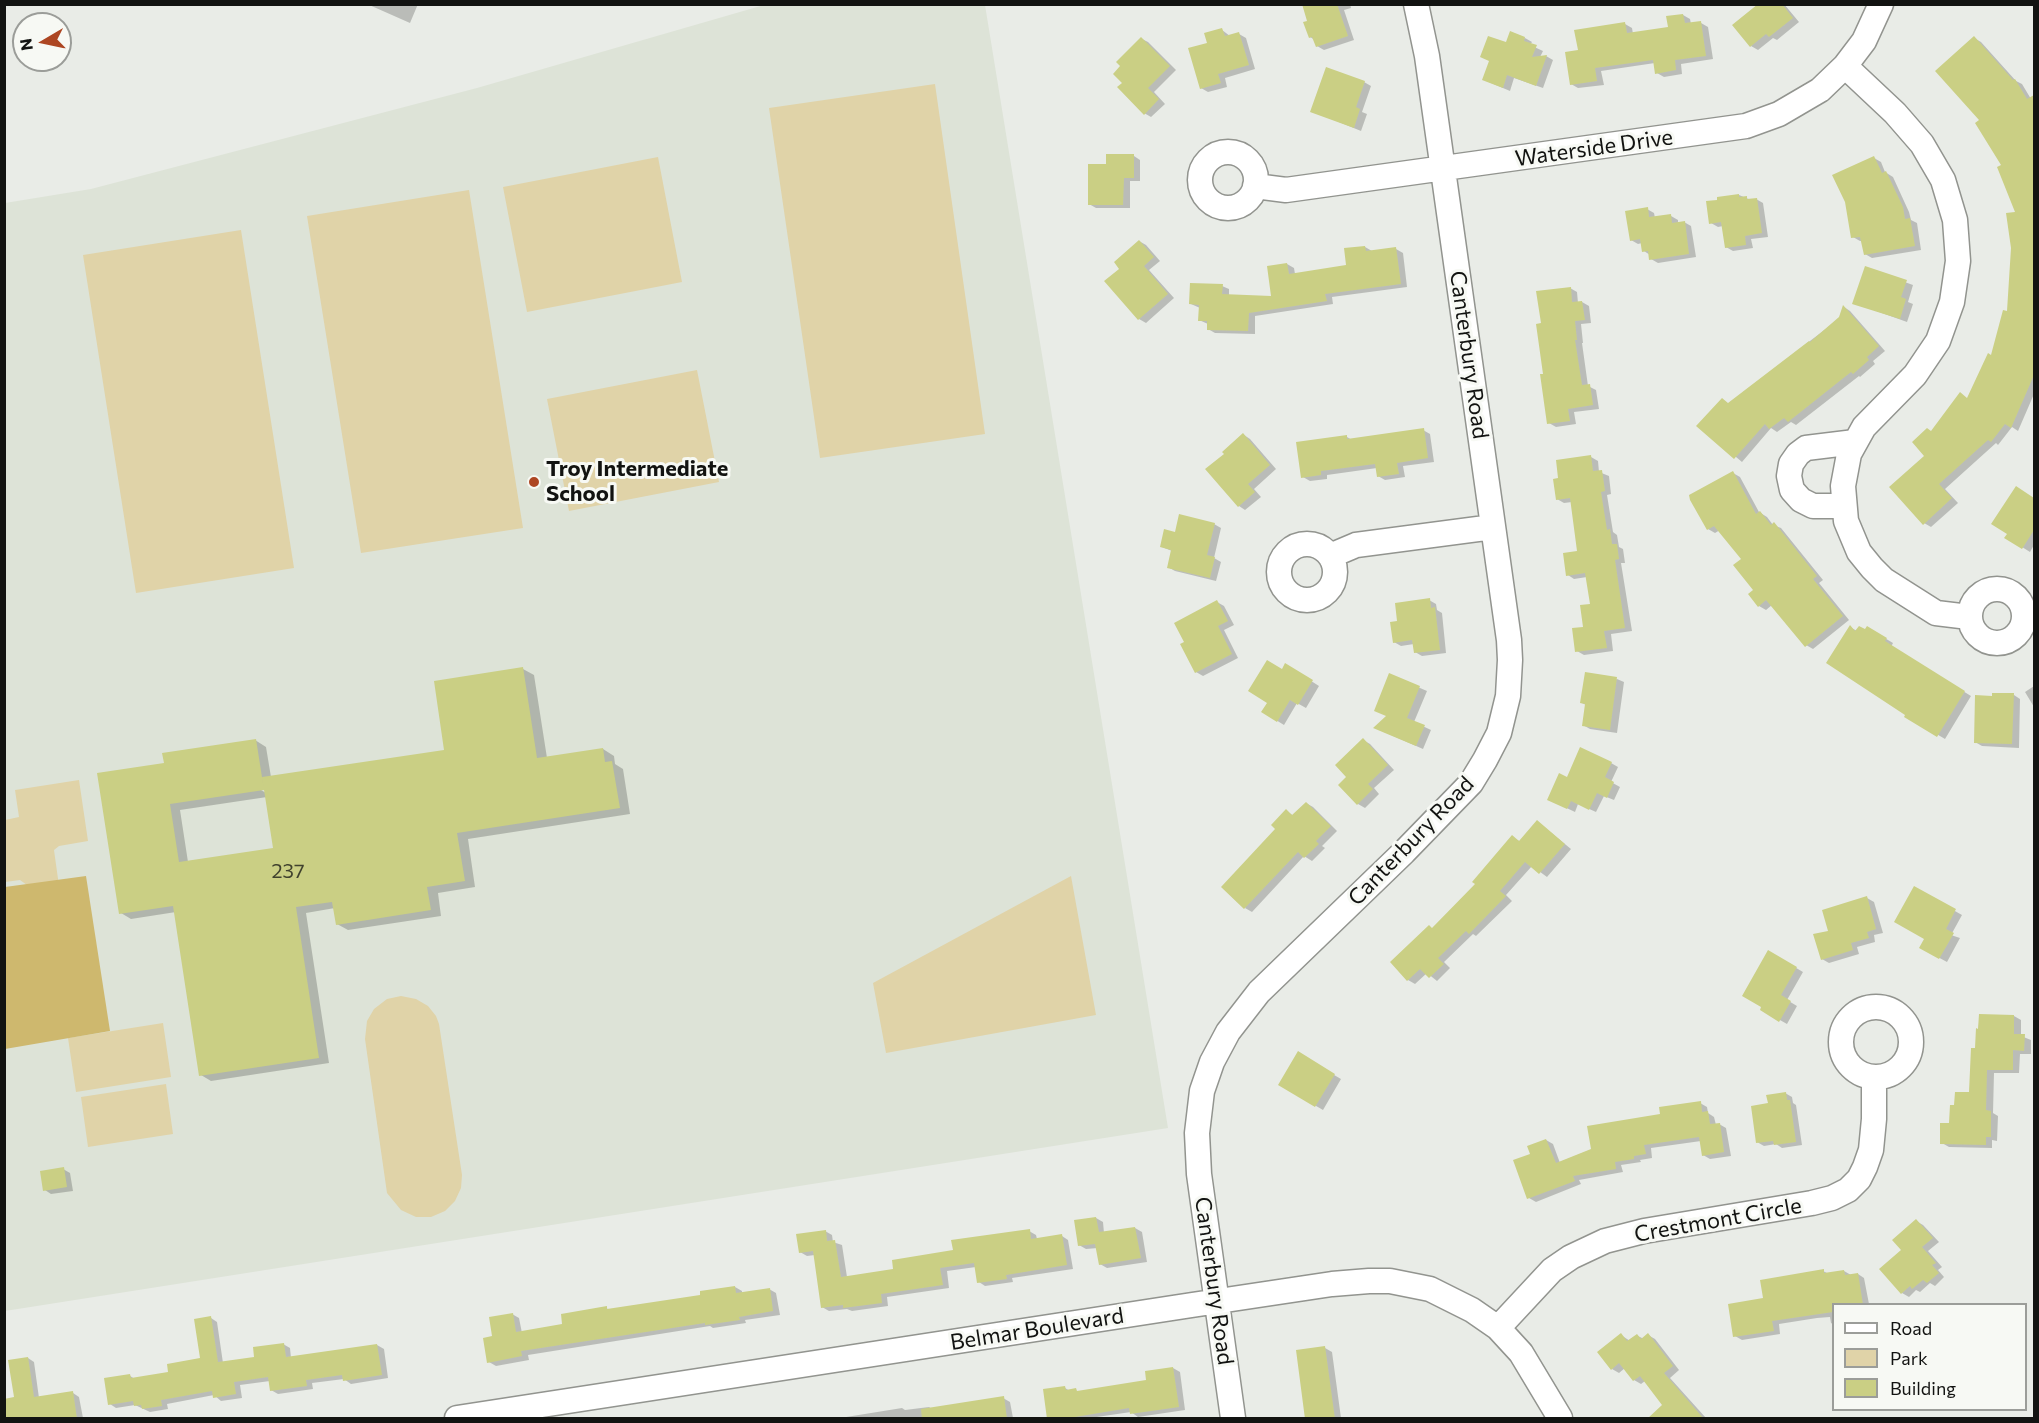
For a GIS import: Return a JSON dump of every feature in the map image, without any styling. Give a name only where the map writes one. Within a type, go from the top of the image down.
[{"type":"street","name":"Canterbury Road","points":[[1233,1419],[1199,1174],[1197,1133],[1202,1091],[1212,1062],[1228,1032],[1259,992],[1471,783],[1498,733],[1510,680],[1510,660],[1493,527],[1427,56],[1416,4]]},
{"type":"street","name":"Waterside Drive","points":[[1255,186],[1286,190],[1746,126],[1779,114],[1820,90],[1845,66],[1864,41],[1881,4]]},
{"type":"street","points":[[1845,66],[1895,113],[1922,144],[1943,180],[1955,220],[1958,261],[1952,302],[1938,340],[1915,375],[1864,427],[1855,442],[1845,470],[1846,521],[1859,552],[1884,579],[1936,613],[1969,617]]},
{"type":"street","points":[[1844,506],[1813,506],[1801,500],[1792,490],[1789,476],[1791,464],[1806,448],[1855,442]]},
{"type":"street","points":[[1330,556],[1356,546],[1493,527]]},
{"type":"street","name":"Crestmont Circle","points":[[1498,1328],[1552,1270],[1571,1257],[1605,1241],[1644,1232],[1812,1203],[1832,1198],[1848,1190],[1859,1179],[1871,1150],[1874,1077]]},
{"type":"street","name":"Belmar Boulevard","points":[[457,1419],[1217,1301],[1332,1284],[1369,1281],[1390,1281],[1430,1289],[1472,1310],[1498,1328],[1521,1353],[1560,1419]]},
{"type":"shaded area","name":"Troy Intermediate School","points":[[764,5],[985,5],[1168,1128],[5,1311],[5,203],[91,189],[477,88]]},
{"type":"shaded area","points":[[86,876],[110,1031],[5,1049],[5,887]]},
{"type":"green space","points":[[935,84],[985,434],[820,458],[769,108]]},
{"type":"green space","points":[[658,157],[682,282],[527,312],[503,187]]},
{"type":"green space","points":[[469,190],[523,528],[361,553],[307,216]]},
{"type":"green space","points":[[241,230],[294,568],[136,593],[83,255]]},
{"type":"green space","points":[[697,370],[719,482],[569,511],[547,399]]},
{"type":"green space","points":[[79,780],[88,841],[59,846],[54,850],[59,886],[34,890],[20,880],[5,882],[5,820],[19,817],[15,790]]},
{"type":"green space","points":[[1071,876],[1096,1015],[886,1053],[873,983]]},
{"type":"green space","points":[[401,996],[416,999],[428,1006],[439,1024],[462,1175],[461,1188],[455,1201],[445,1211],[431,1217],[416,1217],[401,1210],[387,1193],[365,1039],[367,1021],[374,1009],[387,999]]},
{"type":"green space","points":[[163,1023],[171,1077],[76,1092],[68,1038]]},
{"type":"green space","points":[[166,1084],[173,1134],[88,1147],[81,1097]]},
{"type":"building","points":[[1302,4],[1337,4],[1348,36],[1316,47],[1312,37],[1309,38],[1303,22],[1307,21]]},
{"type":"building","points":[[1758,4],[1782,4],[1793,18],[1769,37],[1766,34],[1750,47],[1732,25]]},
{"type":"building","points":[[1683,14],[1685,23],[1701,21],[1706,56],[1675,60],[1676,70],[1655,74],[1653,60],[1595,68],[1597,81],[1570,85],[1565,52],[1578,50],[1574,30],[1625,22],[1627,33],[1668,27],[1666,16]]},
{"type":"building","points":[[1222,28],[1225,36],[1239,32],[1249,65],[1218,74],[1221,83],[1200,89],[1188,48],[1207,43],[1204,33]]},
{"type":"building","points":[[1510,31],[1525,37],[1524,41],[1537,45],[1532,57],[1547,55],[1536,86],[1507,75],[1503,88],[1482,80],[1489,61],[1480,57],[1488,36],[1506,42]]},
{"type":"building","points":[[1974,36],[2013,80],[2015,79],[2027,99],[2034,95],[2034,375],[2011,428],[2005,424],[1991,442],[1988,440],[1939,484],[1952,498],[1923,525],[1889,487],[1924,456],[1912,442],[1927,428],[1931,431],[1960,392],[1967,398],[1988,353],[1991,355],[2003,310],[2007,311],[2011,248],[2006,213],[2015,212],[1997,167],[2001,165],[1975,123],[1979,120],[1935,71]]},
{"type":"building","points":[[1141,37],[1170,66],[1148,88],[1159,99],[1144,115],[1117,87],[1122,83],[1113,74],[1120,66],[1116,62]]},
{"type":"building","points":[[1326,67],[1365,81],[1356,107],[1360,109],[1354,128],[1310,112]]},
{"type":"building","points":[[1106,154],[1134,154],[1134,178],[1124,178],[1123,205],[1088,205],[1088,164],[1106,164]]},
{"type":"building","points":[[1874,156],[1882,173],[1886,171],[1903,207],[1905,219],[1910,218],[1915,246],[1864,255],[1860,237],[1851,238],[1845,202],[1832,175]]},
{"type":"building","points":[[1739,194],[1739,197],[1747,196],[1747,199],[1757,198],[1762,233],[1745,236],[1746,245],[1725,248],[1721,222],[1709,224],[1706,201]]},
{"type":"building","points":[[1648,207],[1649,217],[1671,214],[1672,223],[1685,221],[1689,254],[1649,260],[1648,251],[1642,252],[1640,239],[1630,241],[1625,211]]},
{"type":"building","points":[[1139,240],[1154,257],[1144,266],[1168,294],[1138,320],[1104,281],[1119,269],[1114,262]]},
{"type":"building","points":[[1365,246],[1366,251],[1396,247],[1401,284],[1325,294],[1327,301],[1249,313],[1248,331],[1207,330],[1207,321],[1198,321],[1199,305],[1189,304],[1190,283],[1223,284],[1222,294],[1271,296],[1267,266],[1287,263],[1289,274],[1346,265],[1344,248]]},
{"type":"building","points":[[1865,266],[1907,280],[1901,297],[1906,299],[1900,319],[1852,304]]},
{"type":"building","points":[[1571,287],[1572,302],[1582,301],[1585,320],[1575,321],[1577,340],[1575,340],[1582,385],[1590,384],[1593,405],[1568,409],[1570,421],[1547,424],[1540,374],[1543,374],[1536,324],[1541,323],[1536,291]]},
{"type":"building","points":[[1843,305],[1879,346],[1867,357],[1869,360],[1853,374],[1851,372],[1788,422],[1784,418],[1769,429],[1765,424],[1734,459],[1696,426],[1722,398],[1728,403],[1810,342],[1839,317]]},
{"type":"building","points":[[1424,428],[1428,458],[1397,463],[1399,474],[1377,477],[1375,464],[1321,471],[1321,475],[1301,478],[1296,442],[1347,435],[1347,439]]},
{"type":"building","points":[[1243,433],[1270,465],[1248,484],[1255,492],[1238,507],[1205,469],[1224,454],[1222,452]]},
{"type":"building","points":[[1591,455],[1593,471],[1602,470],[1605,491],[1601,492],[1607,530],[1610,529],[1612,544],[1617,544],[1619,559],[1615,560],[1625,628],[1604,631],[1607,648],[1575,652],[1572,628],[1583,627],[1580,605],[1590,604],[1585,573],[1566,576],[1563,553],[1577,551],[1570,498],[1556,500],[1553,479],[1558,478],[1556,460]]},
{"type":"building","points":[[1733,471],[1756,514],[1760,511],[1771,525],[1774,522],[1817,576],[1813,579],[1843,616],[1805,647],[1766,600],[1758,607],[1748,594],[1753,590],[1733,565],[1741,559],[1714,526],[1707,530],[1690,500],[1689,495]]},
{"type":"building","points":[[2016,486],[2034,498],[2034,530],[2022,549],[2004,538],[2007,534],[1991,524]]},
{"type":"building","points":[[1179,514],[1215,523],[1207,555],[1215,557],[1210,578],[1167,568],[1171,550],[1160,547],[1164,529],[1175,532]]},
{"type":"building","points":[[1430,598],[1431,608],[1435,607],[1440,650],[1414,653],[1412,640],[1393,643],[1390,622],[1397,621],[1395,603]]},
{"type":"building","points":[[1217,600],[1228,621],[1218,626],[1232,654],[1195,673],[1180,644],[1184,642],[1174,623]]},
{"type":"building","points":[[1850,625],[1855,631],[1859,626],[1865,629],[1867,626],[1887,638],[1885,641],[1965,691],[1937,737],[1826,663]]},
{"type":"building","points":[[1267,660],[1282,669],[1285,663],[1313,680],[1298,705],[1290,700],[1277,722],[1261,712],[1267,703],[1248,691]]},
{"type":"building","points":[[523,667],[537,758],[603,748],[605,762],[612,761],[620,808],[457,833],[465,881],[427,887],[431,910],[336,925],[332,902],[296,907],[319,1058],[199,1076],[173,906],[119,914],[97,773],[164,763],[162,753],[256,739],[264,790],[170,804],[179,862],[273,848],[262,777],[444,750],[434,681]]},
{"type":"building","points":[[1585,672],[1617,677],[1610,730],[1582,726],[1585,704],[1580,703]]},
{"type":"building","points":[[1389,673],[1420,686],[1407,718],[1425,725],[1416,746],[1373,728],[1386,716],[1374,711]]},
{"type":"building","points":[[1992,693],[2014,693],[2012,744],[1974,743],[1975,695],[1992,696]]},
{"type":"building","points":[[1363,738],[1388,765],[1368,784],[1373,789],[1357,805],[1338,785],[1346,777],[1335,765]]},
{"type":"building","points":[[1580,747],[1612,762],[1605,777],[1614,782],[1607,798],[1597,793],[1589,810],[1571,801],[1567,809],[1547,800],[1559,773],[1567,777]]},
{"type":"building","points":[[1306,802],[1331,826],[1316,841],[1319,844],[1304,858],[1298,852],[1244,909],[1221,887],[1275,829],[1271,825],[1286,809],[1292,815]]},
{"type":"building","points":[[1537,820],[1565,844],[1539,874],[1525,862],[1500,891],[1506,896],[1469,934],[1466,931],[1438,958],[1444,964],[1429,978],[1420,969],[1407,981],[1390,962],[1429,925],[1432,928],[1475,884],[1472,882],[1512,835],[1519,841]]},
{"type":"building","points":[[1914,886],[1956,909],[1946,929],[1954,933],[1939,959],[1919,948],[1924,939],[1894,922]]},
{"type":"building","points":[[1867,896],[1876,929],[1867,932],[1869,938],[1851,943],[1853,950],[1821,960],[1813,934],[1828,931],[1822,910]]},
{"type":"building","points":[[1768,950],[1797,967],[1781,995],[1791,1001],[1779,1022],[1760,1010],[1761,1007],[1742,996]]},
{"type":"building","points":[[1979,1014],[2014,1015],[2014,1034],[2025,1034],[2024,1051],[2013,1050],[2013,1070],[1987,1070],[1986,1110],[1991,1111],[1991,1137],[1986,1137],[1986,1145],[1940,1144],[1940,1123],[1949,1123],[1950,1105],[1954,1105],[1955,1092],[1969,1092],[1971,1048],[1975,1048]]},
{"type":"building","points":[[1298,1051],[1335,1074],[1315,1107],[1278,1085]]},
{"type":"building","points":[[1786,1092],[1787,1100],[1790,1100],[1796,1142],[1774,1145],[1773,1141],[1756,1143],[1751,1106],[1768,1103],[1766,1095]]},
{"type":"building","points":[[1701,1101],[1702,1112],[1708,1111],[1710,1124],[1720,1123],[1724,1152],[1702,1156],[1699,1137],[1644,1145],[1646,1154],[1634,1156],[1634,1159],[1615,1162],[1616,1169],[1573,1176],[1575,1181],[1527,1199],[1513,1160],[1530,1154],[1527,1146],[1546,1139],[1556,1163],[1591,1149],[1587,1126],[1660,1114],[1659,1107]]},
{"type":"building","points":[[64,1167],[67,1187],[43,1191],[40,1171]]},
{"type":"building","points":[[1096,1217],[1099,1232],[1135,1227],[1141,1258],[1099,1265],[1095,1244],[1078,1246],[1074,1220]]},
{"type":"building","points":[[1916,1219],[1933,1238],[1922,1247],[1936,1263],[1932,1265],[1939,1273],[1927,1283],[1923,1280],[1912,1289],[1910,1286],[1901,1294],[1879,1269],[1901,1250],[1892,1240]]},
{"type":"building","points":[[1030,1229],[1031,1239],[1062,1234],[1067,1265],[1006,1275],[1007,1279],[977,1283],[974,1263],[940,1268],[943,1285],[881,1294],[882,1303],[843,1308],[843,1305],[821,1308],[813,1251],[799,1253],[796,1234],[826,1230],[827,1241],[835,1240],[841,1277],[893,1269],[892,1260],[953,1250],[951,1240]]},
{"type":"building","points":[[1824,1269],[1824,1273],[1844,1270],[1845,1275],[1858,1273],[1863,1303],[1832,1303],[1832,1312],[1772,1321],[1774,1331],[1733,1337],[1728,1304],[1763,1298],[1760,1280]]},
{"type":"building","points":[[735,1286],[736,1293],[770,1288],[773,1311],[739,1317],[740,1320],[705,1325],[705,1323],[521,1351],[522,1356],[487,1363],[483,1338],[492,1336],[489,1317],[513,1313],[516,1332],[562,1324],[561,1314],[700,1295],[700,1291]]},
{"type":"building","points":[[211,1316],[218,1362],[254,1357],[253,1347],[284,1343],[286,1357],[377,1344],[382,1375],[343,1381],[342,1375],[306,1380],[307,1386],[270,1391],[268,1377],[234,1382],[236,1394],[213,1398],[212,1391],[161,1400],[162,1406],[142,1409],[141,1405],[134,1406],[133,1401],[108,1405],[104,1378],[130,1374],[131,1378],[168,1372],[167,1364],[200,1358],[194,1319]]},
{"type":"building","points":[[1621,1333],[1627,1341],[1637,1334],[1641,1339],[1648,1333],[1673,1366],[1664,1373],[1704,1419],[1647,1419],[1662,1405],[1640,1376],[1633,1381],[1619,1363],[1611,1370],[1597,1352]]},
{"type":"building","points":[[1325,1346],[1335,1419],[1305,1419],[1296,1350]]},
{"type":"building","points":[[28,1357],[34,1397],[73,1391],[77,1419],[4,1419],[4,1399],[14,1397],[8,1360]]},
{"type":"building","points":[[1173,1367],[1179,1407],[1130,1414],[1129,1408],[1063,1419],[1047,1419],[1043,1389],[1065,1386],[1066,1390],[1076,1388],[1077,1391],[1146,1380],[1145,1371]]},
{"type":"building","points":[[1004,1396],[1007,1419],[922,1419],[921,1409]]},
{"type":"place","name":"Troy Intermediate School","points":[[534,482]]}]
